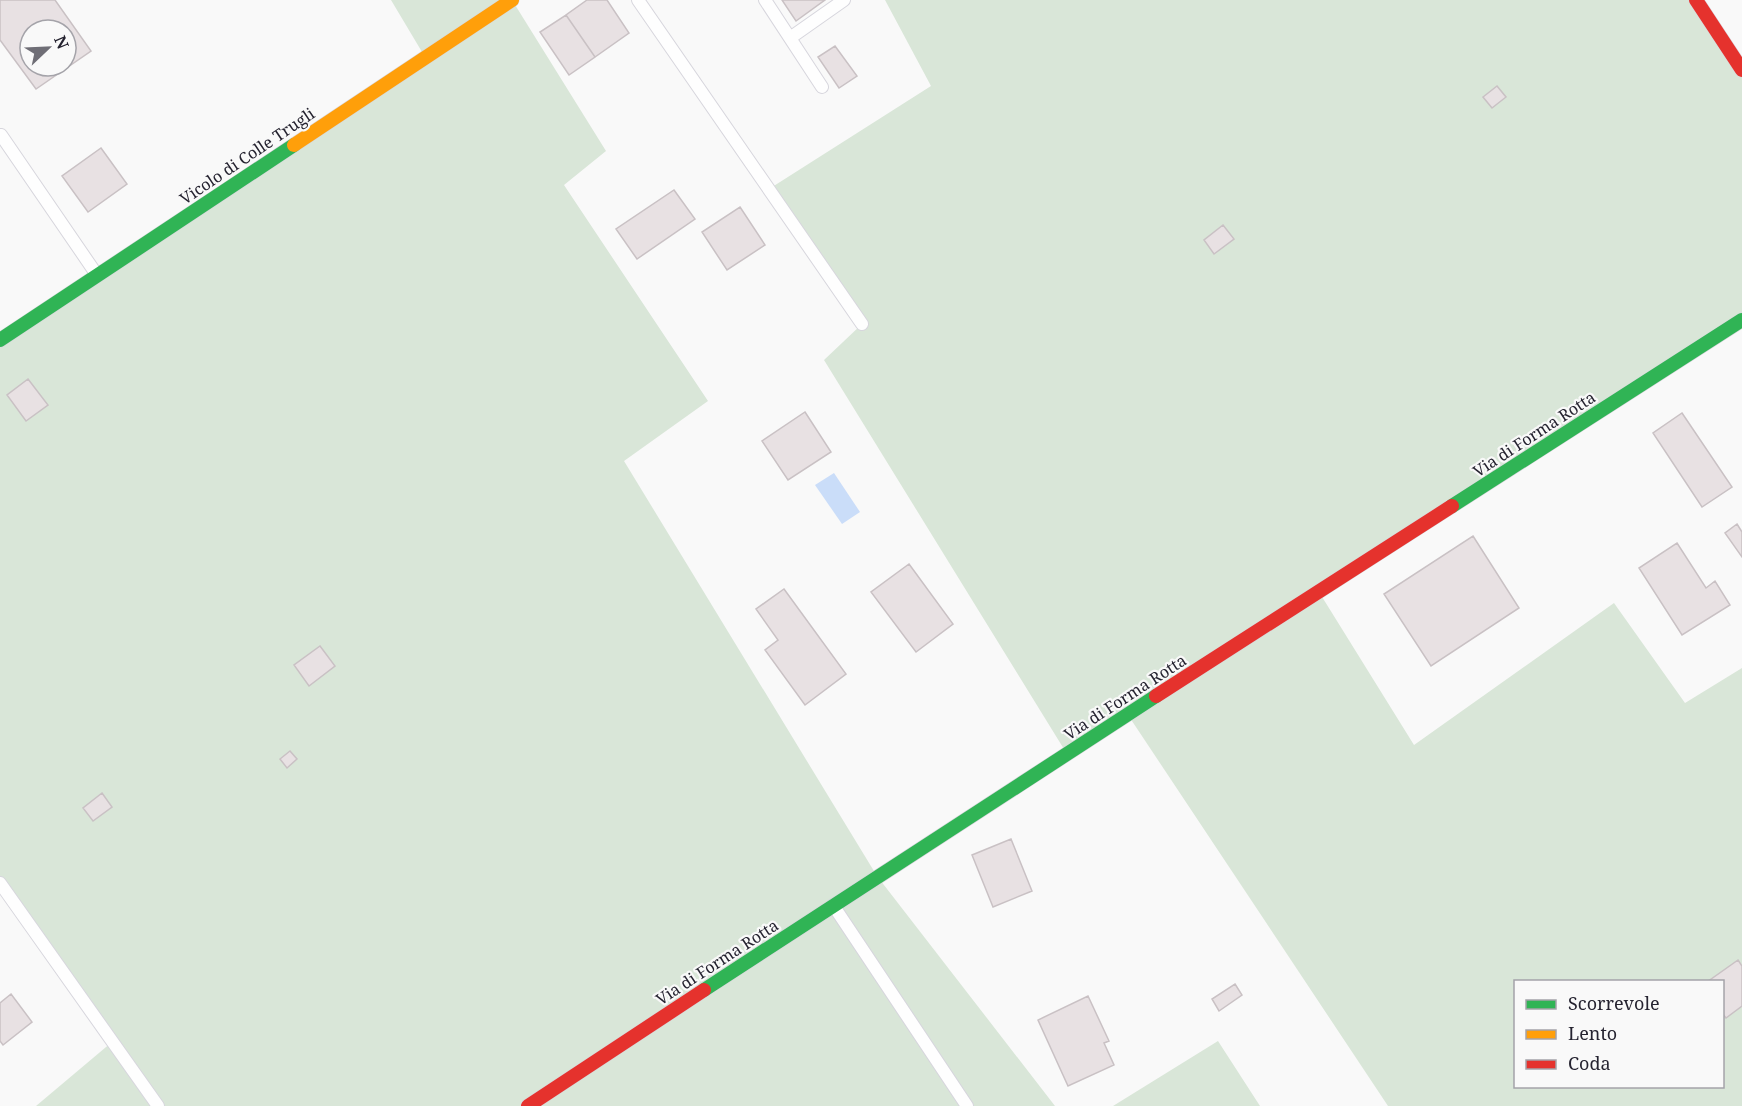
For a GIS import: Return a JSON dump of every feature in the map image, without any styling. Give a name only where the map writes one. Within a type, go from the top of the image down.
[{"type":"street","name":"Vicolo di Colle Trugli","points":[[0,340],[512,0]]},
{"type":"street","points":[[1696,0],[1742,70]]},
{"type":"street","name":"Via di Forma Rotta","points":[[528,1106],[833,905],[1742,320]]},
{"type":"lane","points":[[638,0],[862,324]]},
{"type":"lane","points":[[765,0],[822,87]]},
{"type":"lane","points":[[790,38],[844,0]]},
{"type":"lane","points":[[1,135],[97,276]]},
{"type":"lane","points":[[0,883],[158,1106]]},
{"type":"lane","points":[[833,905],[967,1106]]},
{"type":"green space","points":[[391,0],[512,0],[606,151],[564,185],[708,401],[624,461],[877,876],[1055,1106],[36,1106],[112,1042],[0,883],[0,340],[425,57]]},
{"type":"green space","points":[[885,0],[1696,0],[1742,70],[1742,320],[1319,592],[1414,745],[1614,603],[1685,703],[1742,668],[1742,1106],[1388,1106],[1128,715],[1067,754],[824,360],[862,324],[769,189],[931,86]]},
{"type":"green space","points":[[1218,1041],[1260,1106],[1113,1106]]},
{"type":"water","points":[[834,473],[860,512],[842,524],[815,485]]},
{"type":"building","points":[[0,0],[55,0],[68,18],[18,18],[18,64],[0,40]]},
{"type":"building","points":[[587,0],[607,0],[629,33],[595,57],[566,15]]},
{"type":"building","points":[[782,0],[825,0],[796,21]]},
{"type":"building","points":[[566,15],[595,57],[569,75],[540,32]]},
{"type":"building","points":[[78,33],[91,51],[78,60]]},
{"type":"building","points":[[835,46],[857,76],[839,88],[818,57]]},
{"type":"building","points":[[28,78],[52,78],[36,89]]},
{"type":"building","points":[[1497,86],[1506,97],[1492,108],[1483,97]]},
{"type":"building","points":[[101,148],[127,184],[88,212],[62,176]]},
{"type":"building","points":[[674,190],[695,219],[637,259],[616,229]]},
{"type":"building","points":[[740,207],[765,245],[727,270],[702,232]]},
{"type":"building","points":[[1223,225],[1234,239],[1214,254],[1204,240]]},
{"type":"building","points":[[28,379],[48,405],[26,421],[7,395]]},
{"type":"building","points":[[805,412],[831,452],[788,480],[762,441]]},
{"type":"building","points":[[1682,413],[1732,487],[1702,507],[1653,433]]},
{"type":"building","points":[[1737,524],[1742,532],[1742,557],[1725,533]]},
{"type":"building","points":[[1473,536],[1519,608],[1431,666],[1384,594]]},
{"type":"building","points":[[1677,543],[1706,588],[1715,581],[1730,605],[1682,635],[1639,568]]},
{"type":"building","points":[[909,564],[953,624],[916,652],[871,592]]},
{"type":"building","points":[[784,589],[846,674],[805,705],[765,650],[778,640],[756,609]]},
{"type":"building","points":[[320,646],[335,666],[309,686],[294,665]]},
{"type":"building","points":[[290,751],[297,759],[287,768],[280,759]]},
{"type":"building","points":[[102,793],[112,807],[93,821],[83,808]]},
{"type":"building","points":[[1011,839],[1032,891],[993,907],[972,855]]},
{"type":"building","points":[[1738,960],[1742,966],[1742,1006],[1726,1018],[1724,1016],[1724,980],[1710,980]]},
{"type":"building","points":[[1235,984],[1242,995],[1219,1011],[1212,999]]},
{"type":"building","points":[[11,994],[32,1022],[3,1045],[0,1041],[0,1003]]},
{"type":"building","points":[[1088,996],[1109,1041],[1104,1043],[1114,1065],[1068,1086],[1038,1020]]},
{"type":"traffic: fast","points":[[0,340],[294,145]]},
{"type":"traffic: fast","points":[[1452,506],[1742,320]]},
{"type":"traffic: fast","points":[[704,990],[1156,696]]},
{"type":"traffic: slow","points":[[294,145],[512,0]]},
{"type":"traffic: jam","points":[[1696,0],[1742,70]]},
{"type":"traffic: jam","points":[[1156,696],[1452,506]]},
{"type":"traffic: jam","points":[[528,1106],[704,990]]}]
